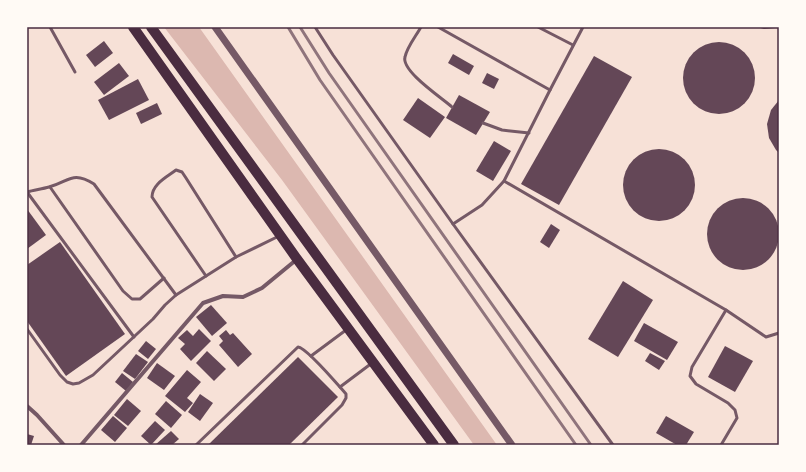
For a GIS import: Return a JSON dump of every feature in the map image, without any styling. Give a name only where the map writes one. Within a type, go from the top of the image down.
[{"type":"main road","points":[[133,27],[297,259],[434,445]]},
{"type":"main road","points":[[151,27],[454,445]]},
{"type":"street","points":[[215,27],[512,445]]},
{"type":"street","points":[[81,445],[203,303],[223,296],[243,297],[262,288],[297,259]]},
{"type":"street","points":[[27,406],[64,445]]},
{"type":"lane","points":[[50,27],[75,72]]},
{"type":"lane","points":[[315,27],[333,55],[453,224],[614,445]]},
{"type":"lane","points":[[421,27],[405,55],[405,63],[409,70],[420,81],[452,106]]},
{"type":"lane","points":[[438,27],[550,90]]},
{"type":"lane","points":[[538,27],[573,45]]},
{"type":"lane","points":[[453,224],[482,205],[504,181],[582,27]]},
{"type":"lane","points":[[483,124],[502,130],[529,133]]},
{"type":"lane","points":[[206,276],[152,197],[152,191],[157,184],[176,170],[182,172],[236,257]]},
{"type":"lane","points":[[134,337],[27,192],[50,187],[72,177],[86,179],[94,184],[176,295]]},
{"type":"lane","points":[[504,181],[726,310],[766,337],[779,334]]},
{"type":"lane","points":[[50,187],[123,291],[132,299],[140,299],[164,278]]},
{"type":"lane","points":[[27,329],[60,375],[67,382],[73,384],[79,383],[93,375],[153,319],[176,295],[236,257],[281,236]]},
{"type":"lane","points":[[721,445],[737,418],[735,410],[728,403],[696,384],[690,376],[692,367],[726,310]]},
{"type":"lane","points":[[311,356],[348,328]]},
{"type":"lane","points":[[196,445],[298,347],[302,348],[311,356],[346,394],[346,398],[342,405],[302,445]]},
{"type":"lane","points":[[340,388],[373,362]]},
{"type":"shaded area","points":[[164,27],[199,27],[497,445],[474,445],[282,180]]},
{"type":"building","points":[[757,27],[775,27],[775,28],[764,29]]},
{"type":"building","points":[[104,41],[113,53],[95,67],[86,55]]},
{"type":"building","points":[[719,42],[733,45],[745,52],[752,64],[755,78],[752,92],[745,104],[733,111],[719,114],[705,111],[693,104],[686,92],[683,78],[686,64],[693,52],[705,45]]},
{"type":"building","points":[[453,54],[474,66],[469,75],[448,63]]},
{"type":"building","points":[[594,56],[632,77],[559,205],[521,184]]},
{"type":"building","points":[[119,63],[129,76],[104,95],[94,82]]},
{"type":"building","points":[[487,73],[499,79],[494,89],[482,83]]},
{"type":"building","points":[[138,79],[149,100],[109,120],[98,100]]},
{"type":"building","points":[[459,95],[490,112],[476,135],[446,118]]},
{"type":"building","points":[[418,98],[445,117],[430,138],[403,120]]},
{"type":"building","points":[[779,100],[779,153],[769,138],[767,124],[771,110]]},
{"type":"building","points":[[157,103],[162,114],[141,124],[136,113]]},
{"type":"building","points":[[494,141],[511,151],[493,181],[476,171]]},
{"type":"building","points":[[659,149],[673,152],[685,159],[692,171],[695,185],[692,199],[685,211],[673,218],[659,221],[645,218],[633,211],[626,199],[623,185],[626,171],[633,159],[645,152]]},
{"type":"building","points":[[743,198],[757,201],[769,208],[776,220],[779,234],[776,248],[769,260],[757,267],[743,270],[729,267],[717,260],[710,248],[707,234],[710,220],[717,208],[729,201]]},
{"type":"building","points":[[27,209],[46,235],[27,249]]},
{"type":"building","points":[[551,224],[560,230],[549,248],[540,242]]},
{"type":"building","points":[[60,242],[125,334],[66,376],[27,321],[27,265]]},
{"type":"building","points":[[623,281],[653,300],[618,357],[588,339]]},
{"type":"building","points":[[211,305],[227,323],[212,336],[196,317]]},
{"type":"building","points":[[644,323],[678,342],[667,360],[634,341]]},
{"type":"building","points":[[199,329],[211,341],[191,361],[180,349],[185,344],[178,338],[187,330],[193,336]]},
{"type":"building","points":[[226,330],[230,335],[233,333],[252,354],[238,367],[219,345],[223,341],[219,336]]},
{"type":"building","points":[[146,341],[156,349],[148,359],[138,351]]},
{"type":"building","points":[[725,346],[753,361],[735,392],[708,377]]},
{"type":"building","points":[[207,351],[226,369],[214,381],[196,363]]},
{"type":"building","points":[[650,353],[665,361],[659,370],[645,361]]},
{"type":"building","points":[[136,354],[148,362],[135,379],[123,371]]},
{"type":"building","points":[[298,357],[338,397],[289,445],[208,445]]},
{"type":"building","points":[[157,363],[175,376],[164,390],[147,378]]},
{"type":"building","points":[[187,370],[201,382],[187,398],[193,403],[185,412],[165,396]]},
{"type":"building","points":[[122,373],[133,382],[126,391],[115,382]]},
{"type":"building","points":[[200,394],[213,403],[200,421],[188,412]]},
{"type":"building","points":[[127,399],[141,411],[128,426],[114,415]]},
{"type":"building","points":[[166,401],[182,415],[171,428],[155,414]]},
{"type":"building","points":[[113,416],[127,428],[115,442],[101,430]]},
{"type":"building","points":[[666,416],[694,432],[686,445],[677,445],[656,433]]},
{"type":"building","points":[[155,421],[165,430],[151,445],[141,436]]},
{"type":"building","points":[[171,431],[179,439],[172,445],[155,445]]},
{"type":"building","points":[[27,434],[34,436],[31,445],[27,445]]},
{"type":"railway","points":[[288,27],[320,80],[576,445]]},
{"type":"railway","points":[[300,27],[329,73],[591,445]]}]
